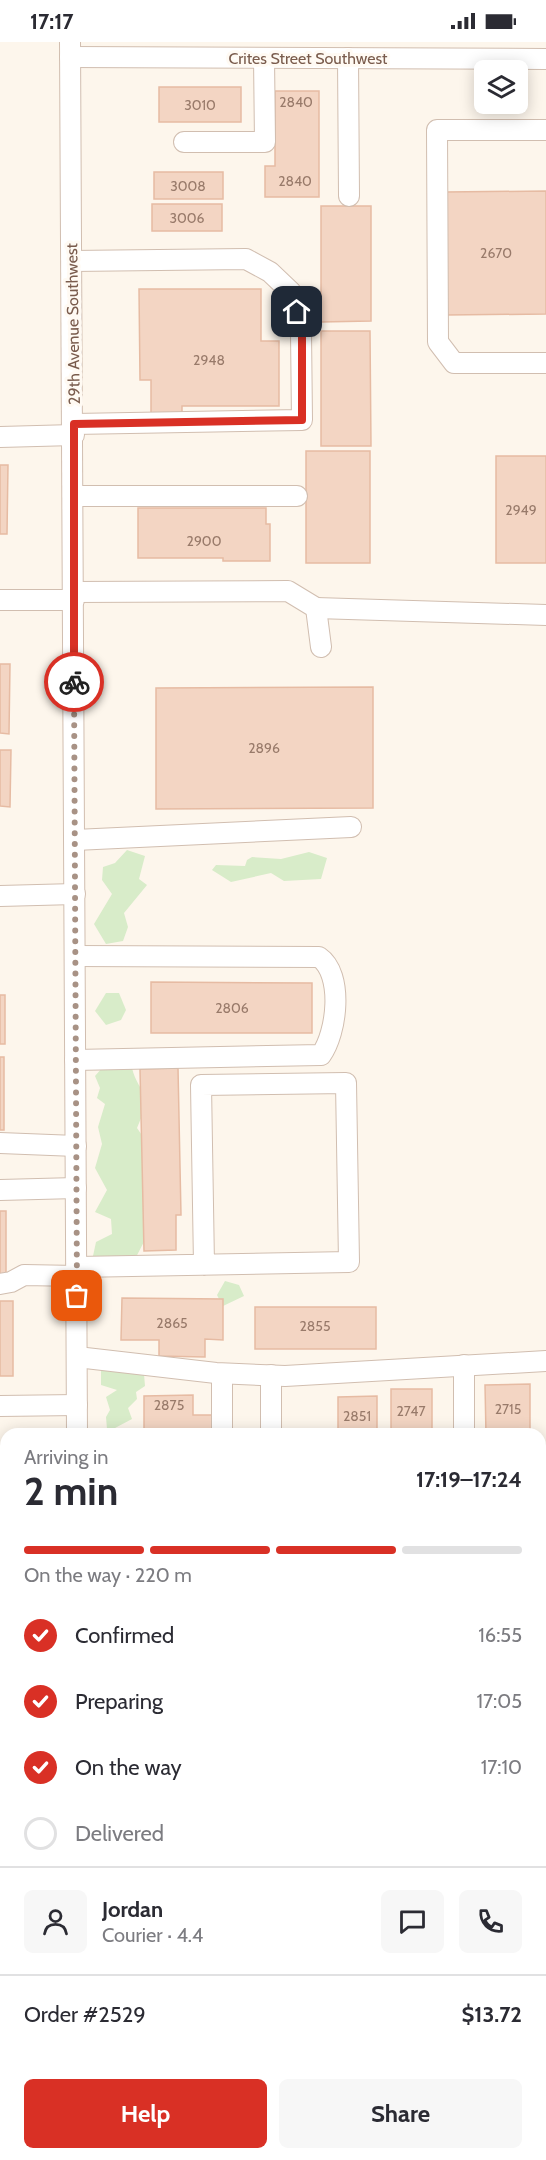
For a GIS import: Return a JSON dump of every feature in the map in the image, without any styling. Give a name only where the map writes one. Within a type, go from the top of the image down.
[{"type":"street","name":"Crites Street Southwest","points":[[70,50],[254,53],[348,58],[454,50],[546,59]]},
{"type":"street","name":"29th Avenue Southwest","points":[[70,50],[74,430],[77,1428]]},
{"type":"street","points":[[184,142],[265,142],[254,53]]},
{"type":"street","points":[[348,58],[349,196]]},
{"type":"street","points":[[546,130],[437,130],[438,342],[453,363],[546,363]]},
{"type":"street","points":[[0,437],[74,430],[302,420],[302,332],[291,292],[270,272],[246,259],[72,261]]},
{"type":"street","points":[[74,496],[297,496]]},
{"type":"street","points":[[0,600],[288,591],[316,608],[546,615]]},
{"type":"street","points":[[316,608],[321,648]]},
{"type":"street","points":[[75,840],[351,827]]},
{"type":"street","points":[[1,899],[75,894]]},
{"type":"street","points":[[75,956],[319,957],[327,962],[333,977],[335,1014],[327,1046],[321,1055],[75,1060]]},
{"type":"street","points":[[0,1284],[11,1282],[24,1275],[77,1271],[349,1262],[346,1083],[201,1085],[204,1265]]},
{"type":"street","points":[[0,1143],[76,1146]]},
{"type":"street","points":[[0,1190],[76,1188]]},
{"type":"street","points":[[76,1357],[222,1374],[271,1376],[546,1361]]},
{"type":"street","points":[[464,1365],[464,1428]]},
{"type":"street","points":[[222,1374],[222,1428]]},
{"type":"street","points":[[271,1376],[271,1428]]},
{"type":"street","points":[[0,1406],[77,1405]]},
{"type":"green space","points":[[127,850],[145,856],[139,879],[147,885],[124,913],[128,927],[123,941],[106,944],[94,924],[112,894],[102,880],[103,867],[115,863]]},
{"type":"green space","points":[[309,852],[327,858],[321,879],[284,881],[271,873],[231,882],[212,870],[216,865],[245,866],[247,860],[252,857],[281,859]]},
{"type":"green space","points":[[106,993],[119,993],[126,1010],[121,1020],[106,1025],[95,1011]]},
{"type":"green space","points":[[110,1059],[132,1068],[148,1101],[137,1128],[152,1150],[154,1183],[143,1216],[147,1236],[134,1261],[116,1266],[93,1256],[96,1242],[112,1234],[111,1219],[95,1212],[107,1190],[95,1168],[102,1144],[98,1127],[105,1104],[97,1098],[100,1088],[95,1076]]},
{"type":"green space","points":[[225,1281],[239,1285],[244,1296],[223,1306],[223,1299],[219,1299],[217,1295]]},
{"type":"green space","points":[[109,1366],[144,1374],[145,1386],[136,1392],[137,1399],[128,1408],[132,1419],[115,1428],[107,1428],[106,1417],[110,1410],[106,1397],[117,1390],[101,1385],[101,1371]]},
{"type":"building","points":[[159,87],[241,87],[241,122],[159,122]]},
{"type":"building","points":[[275,91],[319,91],[319,197],[265,197],[265,166],[275,166]]},
{"type":"building","points":[[154,172],[223,172],[223,199],[154,199]]},
{"type":"building","points":[[546,191],[546,314],[447,315],[446,192]]},
{"type":"building","points":[[152,204],[222,204],[222,231],[152,231]]},
{"type":"building","points":[[321,206],[371,206],[371,321],[321,322]]},
{"type":"building","points":[[139,289],[261,289],[261,341],[279,341],[279,406],[182,406],[182,413],[151,413],[151,380],[140,380]]},
{"type":"building","points":[[321,331],[370,331],[371,446],[321,446]]},
{"type":"building","points":[[306,451],[370,451],[370,563],[306,563]]},
{"type":"building","points":[[496,456],[546,456],[546,563],[496,563]]},
{"type":"building","points":[[0,465],[8,465],[7,534],[0,534]]},
{"type":"building","points":[[138,508],[266,508],[266,524],[270,524],[270,561],[223,561],[223,558],[138,558]]},
{"type":"building","points":[[0,664],[10,664],[9,734],[0,733]]},
{"type":"building","points":[[373,687],[373,808],[156,809],[156,688]]},
{"type":"building","points":[[0,750],[11,750],[10,807],[0,806]]},
{"type":"building","points":[[151,982],[312,983],[312,1033],[151,1033]]},
{"type":"building","points":[[0,995],[5,995],[5,1044],[0,1044]]},
{"type":"building","points":[[0,1057],[4,1057],[4,1130],[0,1130]]},
{"type":"building","points":[[178,1068],[181,1215],[176,1215],[176,1250],[144,1251],[140,1069]]},
{"type":"building","points":[[0,1211],[6,1211],[6,1279],[0,1279]]},
{"type":"building","points":[[122,1298],[223,1299],[223,1340],[205,1339],[205,1357],[159,1356],[159,1340],[121,1340]]},
{"type":"building","points":[[0,1301],[13,1301],[13,1376],[0,1376]]},
{"type":"building","points":[[255,1307],[376,1307],[376,1349],[255,1349]]},
{"type":"building","points":[[530,1384],[530,1428],[486,1428],[485,1385]]},
{"type":"building","points":[[391,1389],[432,1389],[432,1428],[391,1428]]},
{"type":"building","points":[[193,1395],[193,1415],[212,1415],[212,1428],[144,1428],[144,1396]]},
{"type":"building","points":[[377,1396],[377,1428],[338,1428],[338,1397]]},
{"type":"way so far","points":[[74,682],[77,1296]]},
{"type":"route","points":[[74,682],[74,424],[302,420],[302,332],[297,312]]}]
